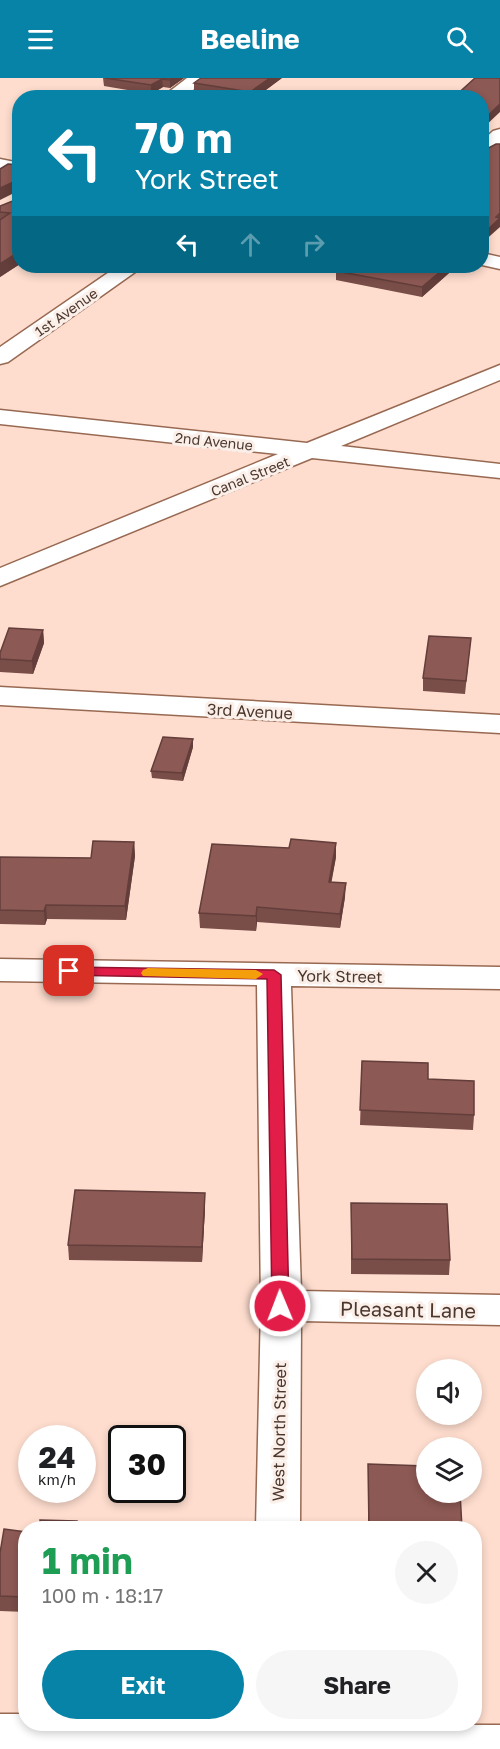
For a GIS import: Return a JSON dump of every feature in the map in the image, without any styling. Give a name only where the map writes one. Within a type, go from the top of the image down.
[{"type":"street","points":[[182,90],[199,78]]},
{"type":"street","name":"1st Avenue","points":[[0,357],[121,273]]},
{"type":"street","name":"Canal Street","points":[[0,578],[311,452],[500,372]]},
{"type":"street","name":"2nd Avenue","points":[[0,417],[500,471]]},
{"type":"street","name":"3rd Avenue","points":[[0,696],[500,724]]},
{"type":"street","name":"York Street","points":[[0,970],[500,978]]},
{"type":"street","name":"West North Street","points":[[274,975],[280,1306],[278,1521]]},
{"type":"street","name":"Pleasant Lane","points":[[280,1306],[500,1310]]},
{"type":"street","points":[[0,1736],[275,1736],[418,1745],[500,1747]]},
{"type":"building","points":[[105,78],[172,78],[162,79],[151,85]]},
{"type":"building","points":[[201,78],[270,78],[253,90],[238,90],[194,83]]},
{"type":"building","points":[[475,78],[500,78],[500,104],[489,114],[489,90],[462,90]]},
{"type":"building","points":[[500,144],[500,213],[496,217],[500,218],[489,228],[489,148]]},
{"type":"building","points":[[12,164],[12,183],[0,188],[0,169]]},
{"type":"building","points":[[12,201],[12,256],[0,264],[0,220],[10,213],[0,212],[0,206]]},
{"type":"building","points":[[347,273],[439,273],[422,287]]},
{"type":"building","points":[[9,628],[43,630],[32,661],[0,659]]},
{"type":"building","points":[[429,636],[471,638],[466,681],[423,678]]},
{"type":"building","points":[[163,737],[193,739],[182,773],[151,771]]},
{"type":"building","points":[[291,839],[336,843],[329,882],[346,883],[340,914],[257,907],[256,916],[199,913],[212,844],[289,848]]},
{"type":"building","points":[[93,841],[134,842],[125,906],[46,905],[44,911],[0,910],[0,857],[91,858]]},
{"type":"building","points":[[362,1061],[428,1063],[428,1079],[474,1081],[474,1115],[360,1110]]},
{"type":"building","points":[[75,1190],[205,1193],[202,1247],[68,1245]]},
{"type":"building","points":[[351,1203],[447,1204],[450,1260],[352,1259]]},
{"type":"building","points":[[368,1464],[416,1466],[416,1503],[461,1503],[462,1521],[369,1521]]},
{"type":"building","points":[[4,1529],[18,1531],[18,1597],[0,1596],[0,1553]]},
{"type":"slow traffic","points":[[148,973],[256,974]]},
{"type":"route","points":[[69,971],[274,975],[280,1306]]}]
